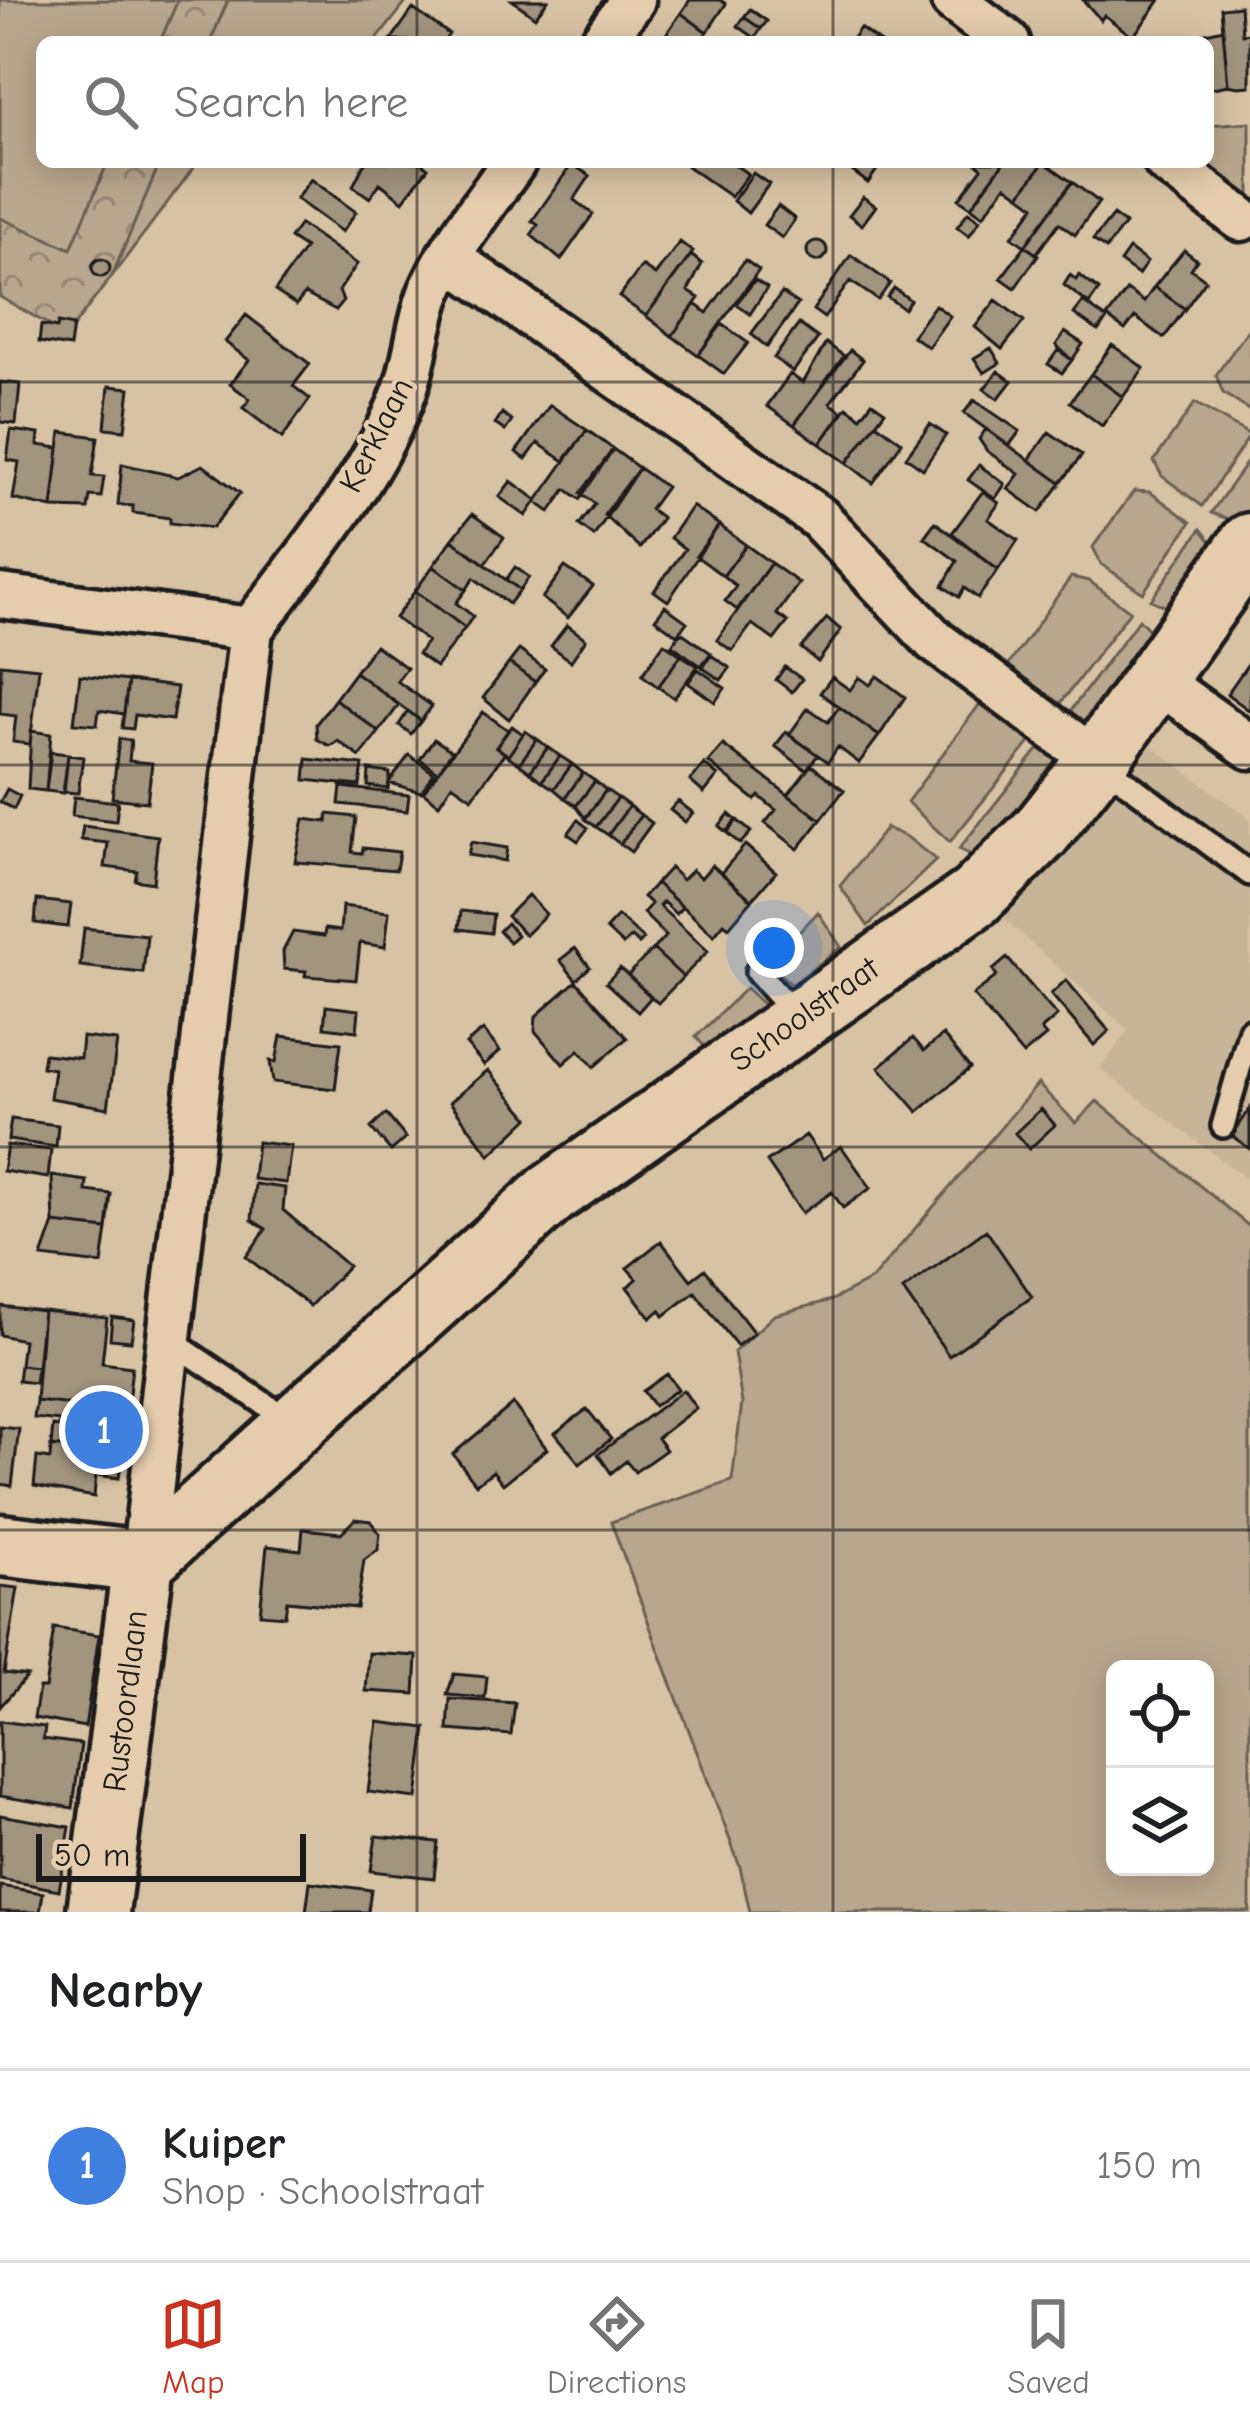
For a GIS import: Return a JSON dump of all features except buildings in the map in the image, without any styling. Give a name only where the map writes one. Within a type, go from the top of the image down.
[{"type":"street","points":[[606,36],[633,0]]},
{"type":"street","points":[[953,0],[1000,36]]},
{"type":"street","name":"Kerklaan","points":[[251,628],[320,538],[377,446],[405,391],[421,323],[448,257],[510,168]]},
{"type":"street","points":[[1174,168],[1241,219]]},
{"type":"street","points":[[448,257],[819,518],[935,641],[1097,760]]},
{"type":"street","name":"Schoolstraat","points":[[143,1562],[551,1194],[976,897],[1041,832],[1097,760],[1250,544]]},
{"type":"street","points":[[0,596],[251,628],[143,1562],[0,1545]]},
{"type":"street","points":[[1155,679],[1250,747]]},
{"type":"street","name":"Rustoordlaan","points":[[98,1912],[143,1562]]},
{"type":"lane","points":[[1097,760],[1250,874]]},
{"type":"lane","points":[[757,972],[798,1018]]},
{"type":"lane","points":[[1222,1126],[1250,1030]]},
{"type":"lane","points":[[167,1338],[296,1425]]},
{"type":"shaded area","points":[[1146,742],[1250,819],[1250,1181],[1100,1069],[1128,1030],[1003,918],[1084,828]]},
{"type":"green space","points":[[0,0],[178,0],[163,36],[36,36],[36,168],[105,168],[71,249],[0,218]]},
{"type":"green space","points":[[178,0],[228,0],[213,36],[163,36]]},
{"type":"green space","points":[[228,0],[408,0],[380,36],[213,36]]},
{"type":"green space","points":[[1250,122],[1250,201],[1204,168],[1214,168],[1214,125]]},
{"type":"green space","points":[[105,168],[157,168],[112,276],[67,335],[0,297],[0,218],[71,249]]},
{"type":"green space","points":[[157,168],[193,168],[112,276]]},
{"type":"green space","points":[[1250,327],[1250,411],[1223,393],[1216,375]]},
{"type":"green space","points":[[1195,403],[1250,435],[1202,506],[1162,476],[1154,461]]},
{"type":"green space","points":[[1250,458],[1250,512],[1242,524],[1211,513]]},
{"type":"green space","points":[[1134,491],[1150,492],[1191,522],[1143,593],[1101,564],[1093,547]]},
{"type":"green space","points":[[1201,529],[1221,554],[1180,613],[1151,600]]},
{"type":"green space","points":[[1071,577],[1089,581],[1130,611],[1055,711],[1003,673]]},
{"type":"green space","points":[[1139,619],[1160,642],[1092,740],[1065,718]]},
{"type":"green space","points":[[985,697],[1036,735],[950,842],[907,802]]},
{"type":"green space","points":[[1045,741],[1074,762],[985,862],[959,849]]},
{"type":"green space","points":[[886,828],[907,837],[936,860],[868,926],[840,886]]},
{"type":"green space","points":[[818,912],[841,947],[792,985],[769,964]]},
{"type":"green space","points":[[746,988],[765,1006],[705,1047],[696,1037]]},
{"type":"green space","points":[[1038,1084],[1076,1123],[1097,1101],[1250,1227],[1250,1912],[750,1912],[740,1867],[611,1522],[732,1481],[742,1403],[734,1352],[774,1315],[832,1300],[872,1279]]},
{"type":"place","name":"Kuiper","points":[[104,1430]]}]
